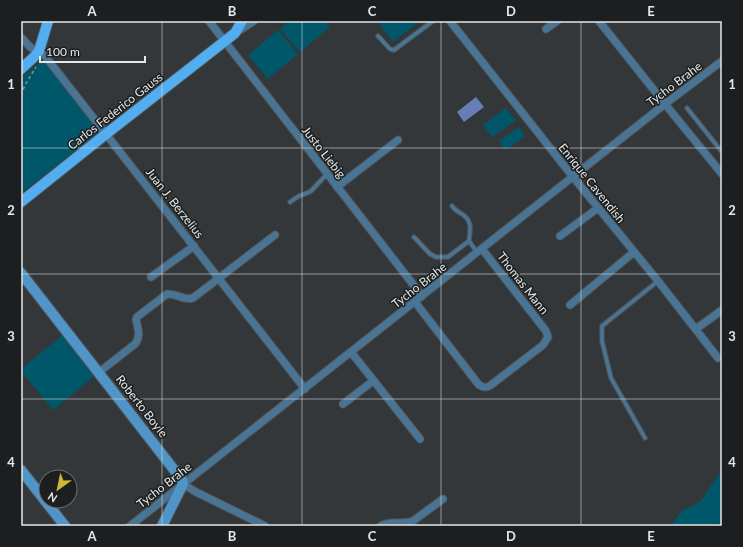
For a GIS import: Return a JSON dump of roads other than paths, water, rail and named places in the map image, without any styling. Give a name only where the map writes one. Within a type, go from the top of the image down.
[{"type":"main road","points":[[21,69],[34,57],[38,51],[48,21]]},
{"type":"main road","points":[[229,38],[242,21]]},
{"type":"main road","name":"Carlos Federico Gauss","points":[[21,202],[229,38]]},
{"type":"main road","name":"Roberto Boyle","points":[[21,273],[98,373],[179,474],[183,484]]},
{"type":"main road","points":[[21,470],[65,526]]},
{"type":"main road","points":[[162,526],[183,484]]},
{"type":"street","name":"Justo Liebig","points":[[209,21],[229,38],[326,174],[422,296]]},
{"type":"street","name":"Carlos Federico Gauss","points":[[229,38],[254,21]]},
{"type":"street","name":"Enrique Cavendish","points":[[450,21],[718,358]]},
{"type":"street","points":[[546,29],[557,21]]},
{"type":"street","points":[[599,21],[722,174]]},
{"type":"street","name":"Juan J. Berzelius","points":[[21,37],[30,47],[45,56],[220,278],[305,389]]},
{"type":"street","name":"Tycho Brahe","points":[[130,526],[665,104],[722,61]]},
{"type":"street","points":[[337,187],[398,140]]},
{"type":"street","points":[[560,236],[598,208]]},
{"type":"street","points":[[98,373],[135,344],[139,336],[136,320],[166,294],[188,300],[193,298],[275,235]]},
{"type":"street","points":[[151,277],[194,246]]},
{"type":"street","name":"Thomas Mann","points":[[415,302],[479,385],[483,387],[487,388],[543,345],[548,337],[546,331],[480,251]]},
{"type":"street","points":[[570,305],[634,252]]},
{"type":"street","points":[[696,329],[722,310]]},
{"type":"street","points":[[351,352],[420,439]]},
{"type":"street","points":[[343,404],[373,381]]},
{"type":"street","points":[[183,484],[196,492],[266,526]]},
{"type":"street","points":[[380,526],[384,524],[412,521],[443,499]]},
{"type":"lane","points":[[378,36],[390,49],[394,50],[433,21]]},
{"type":"lane","points":[[687,108],[722,152]]},
{"type":"lane","points":[[290,202],[311,190],[326,174]]},
{"type":"lane","points":[[414,237],[430,254],[436,257],[448,257],[469,241],[471,228],[470,223],[464,215],[452,206]]},
{"type":"lane","points":[[469,241],[480,251]]},
{"type":"lane","points":[[645,438],[611,378],[602,341],[602,326],[658,281]]}]
